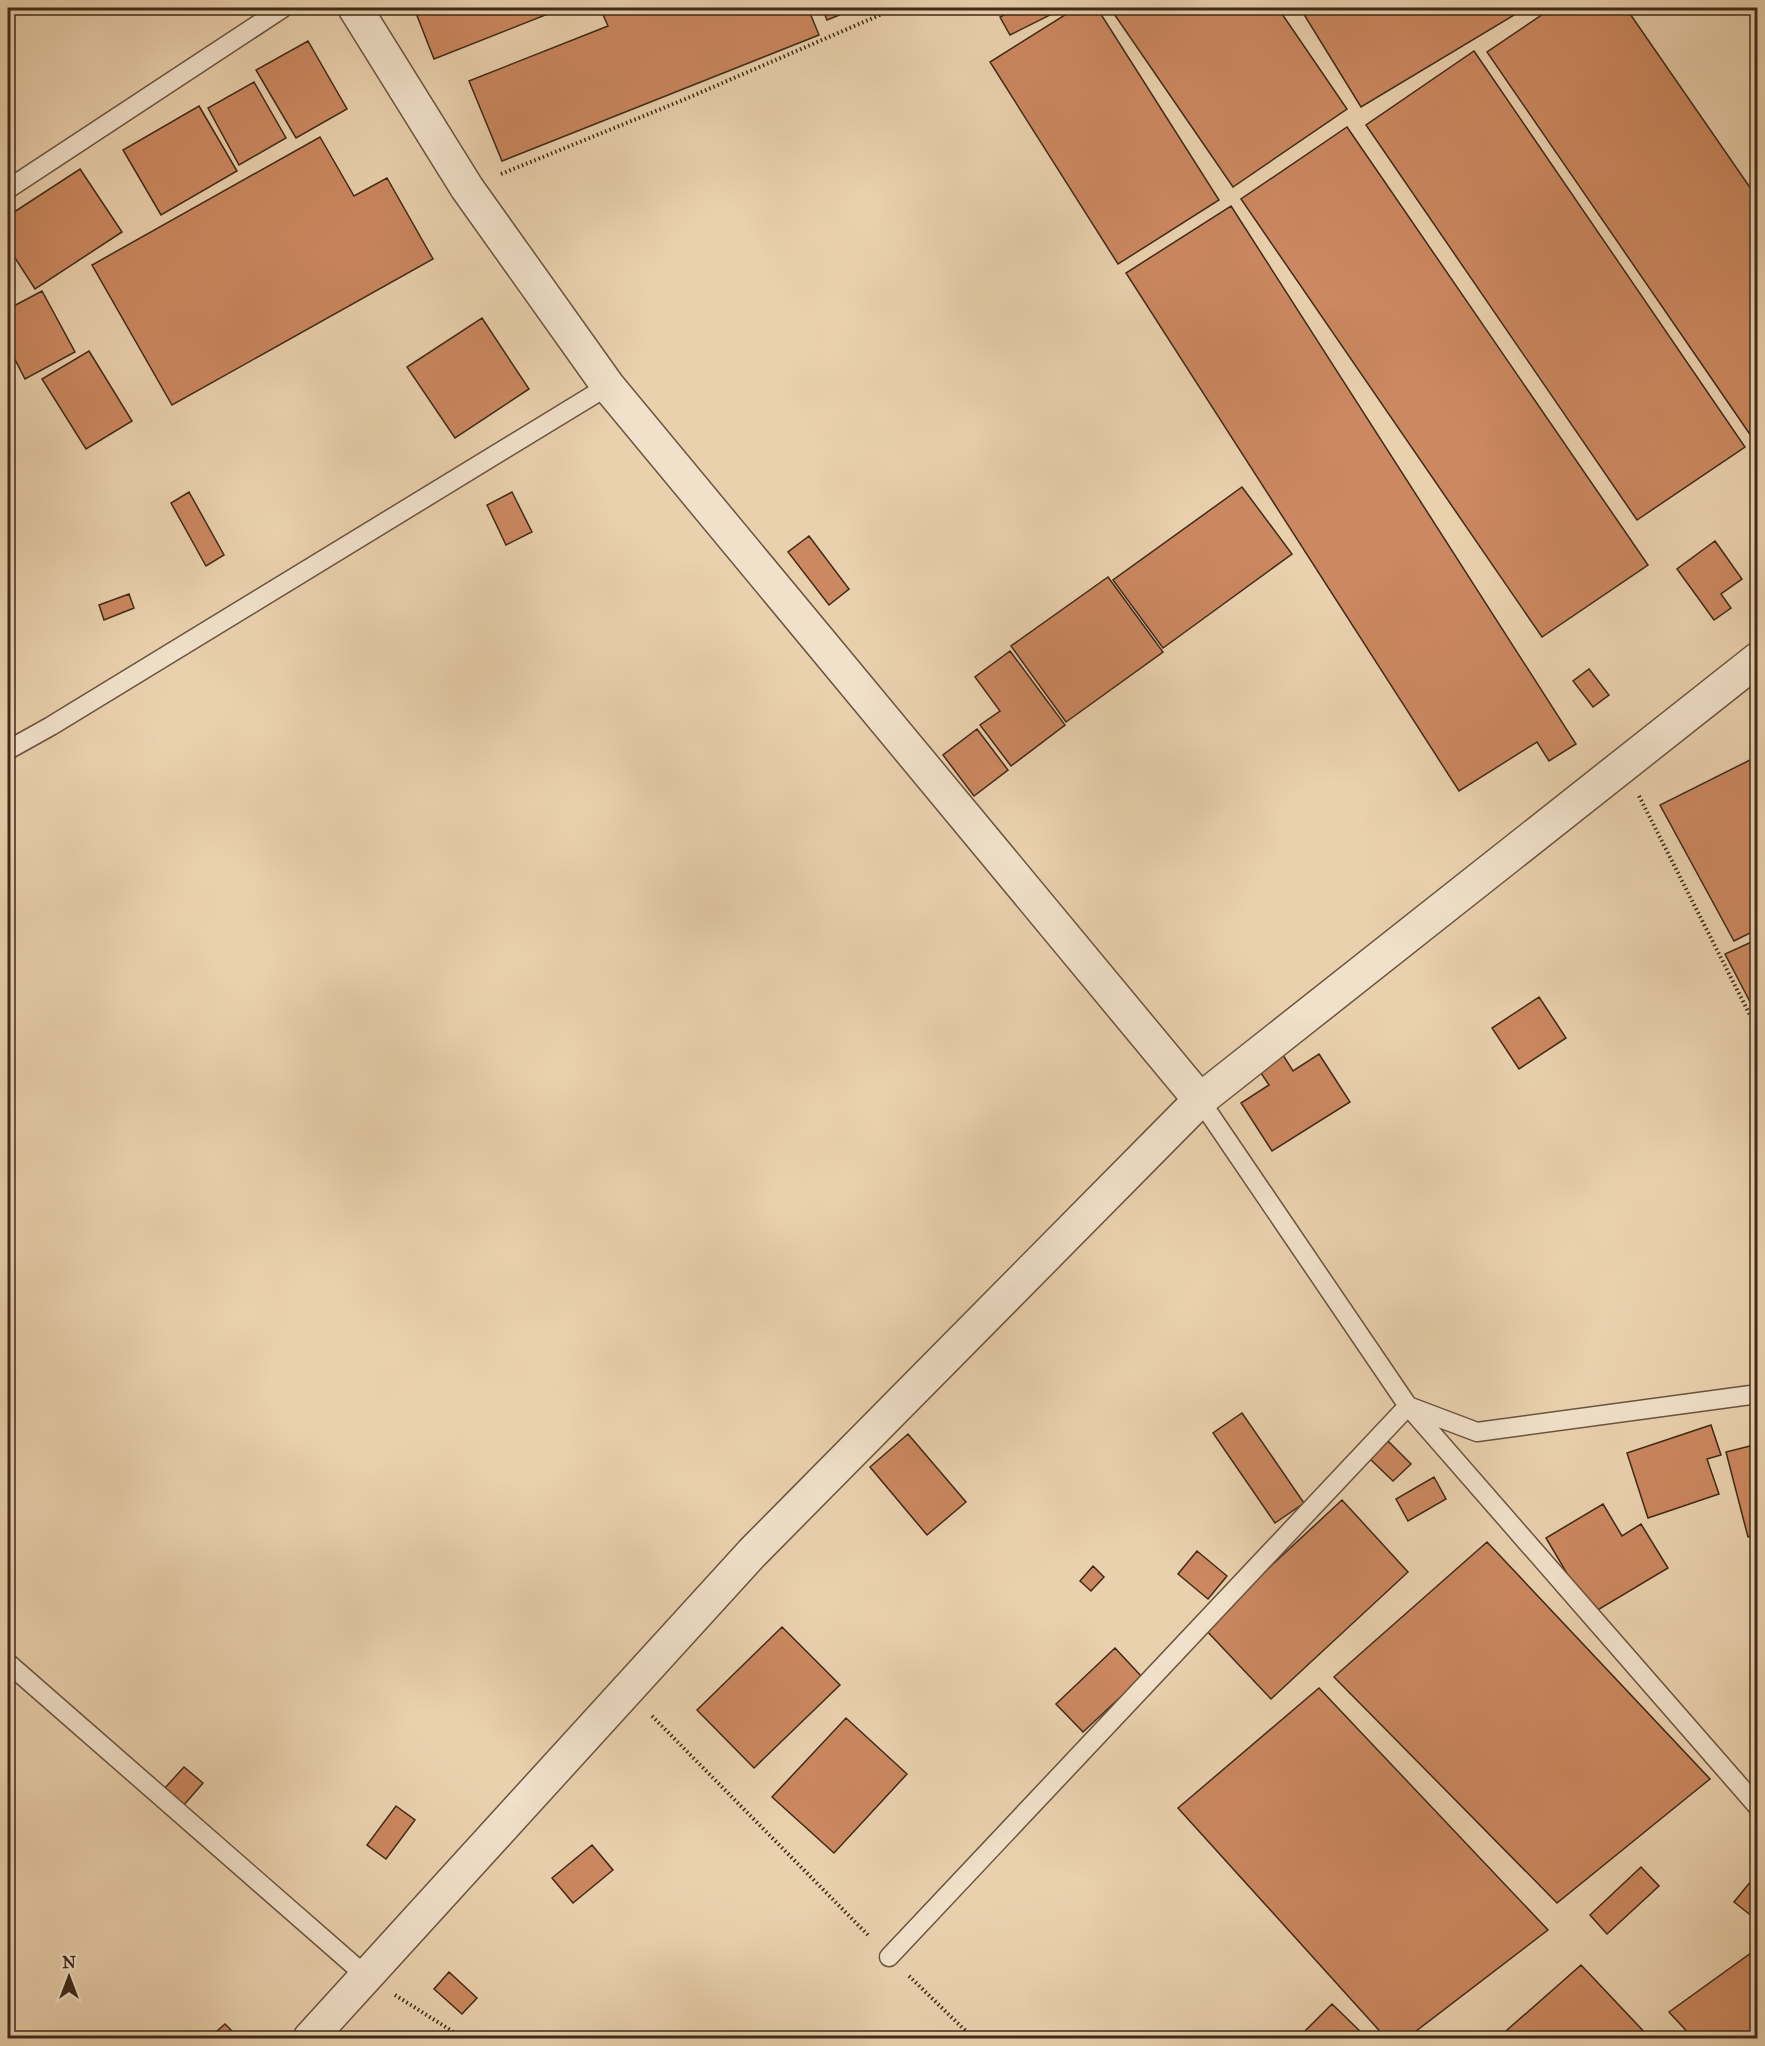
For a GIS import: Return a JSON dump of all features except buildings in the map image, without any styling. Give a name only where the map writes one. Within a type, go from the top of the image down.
[{"type":"street","points":[[355,8],[467,188],[608,386],[1200,1100]]},
{"type":"street","points":[[310,2038],[752,1553],[1200,1100],[1758,659]]},
{"type":"lane","points":[[8,189],[283,8]]},
{"type":"lane","points":[[8,750],[608,386]]},
{"type":"lane","points":[[1200,1100],[1408,1406],[1758,1807]]},
{"type":"lane","points":[[1408,1406],[1477,1432],[1758,1394]]},
{"type":"lane","points":[[889,1957],[1408,1406]]},
{"type":"lane","points":[[8,1663],[366,1976]]},
{"type":"path","points":[[467,188],[683,100],[896,8]]},
{"type":"path","points":[[1624,766],[1758,1031]]},
{"type":"path","points":[[626,1691],[889,1957],[973,2038]]},
{"type":"path","points":[[366,1976],[463,2038]]}]
